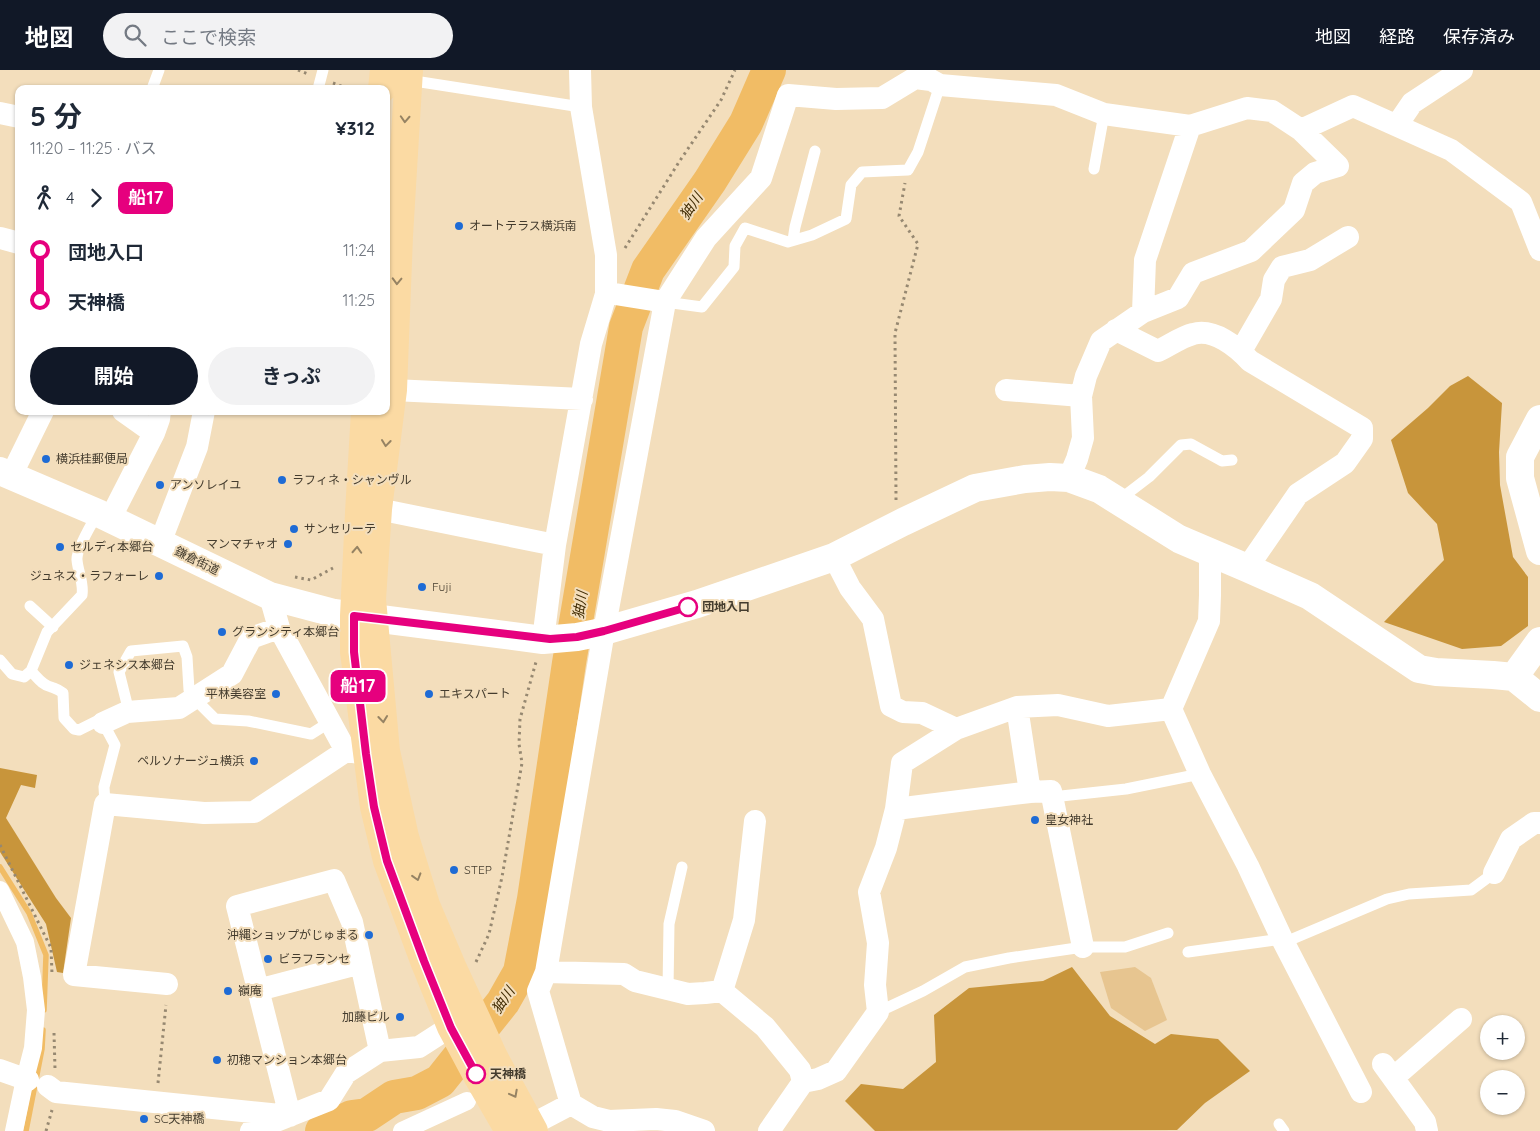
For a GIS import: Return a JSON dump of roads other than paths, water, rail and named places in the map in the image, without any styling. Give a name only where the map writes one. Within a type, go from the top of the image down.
[{"type":"main road","points":[[386,85],[400,73]]},
{"type":"main road","points":[[390,414],[393,390],[399,236],[400,73]]},
{"type":"main road","points":[[365,415],[359,513],[364,617],[366,752],[374,807],[387,861],[451,1028],[485,1066],[525,1129]]},
{"type":"main road","points":[[364,617],[372,599],[378,509],[390,415]]},
{"type":"main road","points":[[366,752],[405,837],[426,905],[473,1012],[485,1066]]},
{"type":"street","points":[[546,639],[555,545],[591,344],[611,294],[581,107],[580,70]]},
{"type":"street","points":[[1397,125],[1412,103],[1462,70]]},
{"type":"street","points":[[704,1131],[675,1121],[656,1119],[609,1121],[594,1117],[572,1104],[538,991],[546,972],[600,632],[662,301],[706,238],[761,178],[788,95],[836,99],[882,98],[918,74],[940,85],[1056,94],[1104,114],[1190,126],[1247,108],[1272,111],[1301,130],[1338,166],[1315,173],[1303,183],[1294,210],[1251,250],[1193,273],[1178,298],[1143,312],[1100,341],[1086,376],[1081,396],[1083,438],[1069,478]]},
{"type":"street","points":[[1301,130],[1353,106],[1451,150],[1521,202],[1540,250]]},
{"type":"street","points":[[0,113],[15,116]]},
{"type":"street","points":[[1143,312],[1145,260],[1190,126]]},
{"type":"street","points":[[1241,352],[1271,299],[1274,280],[1282,267],[1310,260],[1348,237]]},
{"type":"street","points":[[0,238],[15,242]]},
{"type":"street","points":[[611,294],[662,301]]},
{"type":"street","points":[[1116,330],[1158,351],[1194,333],[1212,334],[1241,352],[1250,361],[1362,428],[1362,439],[1345,462],[1298,494],[1247,568]]},
{"type":"street","points":[[393,390],[582,399]]},
{"type":"street","points":[[1006,390],[1081,396]]},
{"type":"street","points":[[6,474],[41,415]]},
{"type":"street","points":[[129,415],[154,433]]},
{"type":"street","points":[[104,516],[154,433],[159,415]]},
{"type":"street","points":[[160,543],[197,448],[203,415]]},
{"type":"street","points":[[1540,418],[1520,457],[1520,478],[1540,551]]},
{"type":"street","name":"鎌倉街道","points":[[6,474],[104,516],[270,596],[334,613],[546,639],[577,637],[600,632],[697,604],[834,557],[975,488],[1025,479],[1069,478],[1099,489],[1179,539],[1310,596],[1419,670],[1514,677]]},
{"type":"street","points":[[378,509],[555,545]]},
{"type":"street","points":[[1210,552],[1209,621],[1171,709],[1200,774],[1248,866],[1282,940],[1361,1092]]},
{"type":"street","points":[[834,557],[850,588],[873,619],[891,706],[903,712],[922,713],[956,730]]},
{"type":"street","points":[[167,984],[74,975],[104,804],[204,813],[254,812],[366,752],[330,722],[279,628],[270,596]]},
{"type":"street","points":[[103,723],[129,712],[178,708],[232,674],[252,638],[279,628]]},
{"type":"street","points":[[1540,641],[1514,677],[1540,698]]},
{"type":"street","points":[[769,1131],[803,1082],[818,1079],[836,1071],[878,1012],[875,985],[878,944],[869,892],[886,848],[896,809],[902,764],[956,730],[1017,707],[1058,705],[1108,716],[1171,709]]},
{"type":"street","points":[[1017,707],[1030,792]]},
{"type":"street","points":[[896,809],[1051,791],[1083,947]]},
{"type":"street","points":[[722,991],[744,920],[755,820]]},
{"type":"street","points":[[1494,873],[1511,839],[1534,823],[1540,823]]},
{"type":"street","points":[[290,1116],[237,906],[334,880],[352,922],[380,1051]]},
{"type":"street","points":[[0,890],[25,942],[36,1010],[33,1048],[34,1082],[14,1131]]},
{"type":"street","points":[[258,990],[361,963]]},
{"type":"street","points":[[546,972],[624,974],[635,981],[688,994],[722,991],[765,1027],[800,1070],[803,1082]]},
{"type":"street","points":[[251,1131],[328,1100],[346,1073],[380,1051],[419,1047],[473,1012]]},
{"type":"street","points":[[1427,1131],[1425,1122],[1388,1071],[1461,1019]]},
{"type":"street","points":[[0,1070],[56,1092],[290,1116]]},
{"type":"street","points":[[402,1131],[467,1101]]},
{"type":"street","points":[[525,1129],[572,1104]]},
{"type":"lane","points":[[154,85],[160,70]]},
{"type":"lane","points":[[319,85],[323,70]]},
{"type":"lane","points":[[400,73],[581,107]]},
{"type":"lane","points":[[662,301],[702,307],[734,267],[735,246],[745,228],[788,242],[812,236],[846,219],[851,185],[862,172],[908,170],[918,152],[940,85]]},
{"type":"lane","points":[[1094,169],[1104,114]]},
{"type":"lane","points":[[793,240],[815,151]]},
{"type":"lane","points":[[1118,501],[1149,476],[1181,445],[1191,444],[1222,461],[1232,460]]},
{"type":"lane","points":[[0,660],[12,674],[24,676],[31,671],[47,632],[82,595],[83,588],[76,558],[83,540],[104,516]]},
{"type":"lane","points":[[30,606],[53,627]]},
{"type":"lane","points":[[129,712],[119,672],[131,651],[183,646],[187,657],[189,690],[215,719],[248,721],[311,734],[330,722]]},
{"type":"lane","points":[[31,671],[40,681],[56,688],[62,693],[64,718],[74,729],[79,730],[102,719],[115,746],[104,787],[104,804]]},
{"type":"lane","points":[[1052,797],[1126,789],[1200,774]]},
{"type":"lane","points":[[668,989],[669,924],[682,867]]},
{"type":"lane","points":[[1188,952],[1290,940],[1387,899],[1408,894],[1471,890],[1494,873]]},
{"type":"lane","points":[[878,1012],[923,991],[965,968],[1009,958],[1083,947],[1125,947],[1168,933]]},
{"type":"waterway","name":"㹨川","points":[[322,1131],[352,1117],[367,1115],[394,1097],[417,1093],[440,1081],[503,1002],[520,972],[534,899],[569,663],[626,327],[648,270],[710,181],[746,123],[769,70]]},
{"type":"waterway","points":[[0,867],[29,913],[46,955],[44,1010]]},
{"type":"waterway","points":[[26,1131],[42,1049],[43,1030]]},
{"type":"place","name":"オートテラス横浜南","points":[[459,226]]},
{"type":"place","name":"横浜桂郵便局","points":[[46,459]]},
{"type":"place","name":"ラフィネ・シャンヴル","points":[[282,480]]},
{"type":"place","name":"アンソレイユ","points":[[160,485]]},
{"type":"place","name":"サンセリーテ","points":[[294,529]]},
{"type":"place","name":"マンマチャオ","points":[[288,544]]},
{"type":"place","name":"セルディ本郷台","points":[[60,547]]},
{"type":"place","name":"ジュネス・ラフォーレ","points":[[159,576]]},
{"type":"place","name":"Fuji","points":[[422,587]]},
{"type":"place","name":"団地入口","points":[[688,607]]},
{"type":"place","name":"グランシティ本郷台","points":[[222,632]]},
{"type":"place","name":"ジェネシス本郷台","points":[[69,665]]},
{"type":"place","name":"平林美容室","points":[[276,694]]},
{"type":"place","name":"エキスパート","points":[[429,694]]},
{"type":"place","name":"ペルソナージュ横浜","points":[[254,761]]},
{"type":"place","name":"皇女神社","points":[[1035,820]]},
{"type":"place","name":"STEP","points":[[454,870]]},
{"type":"place","name":"沖縄ショップがじゅまる","points":[[369,935]]},
{"type":"place","name":"ビラフランセ","points":[[268,959]]},
{"type":"place","name":"嶺庵","points":[[228,991]]},
{"type":"place","name":"加藤ビル","points":[[400,1017]]},
{"type":"place","name":"初穂マンション本郷台","points":[[217,1060]]},
{"type":"place","name":"天神橋","points":[[476,1074]]},
{"type":"place","name":"SC天神橋","points":[[144,1119]]}]
